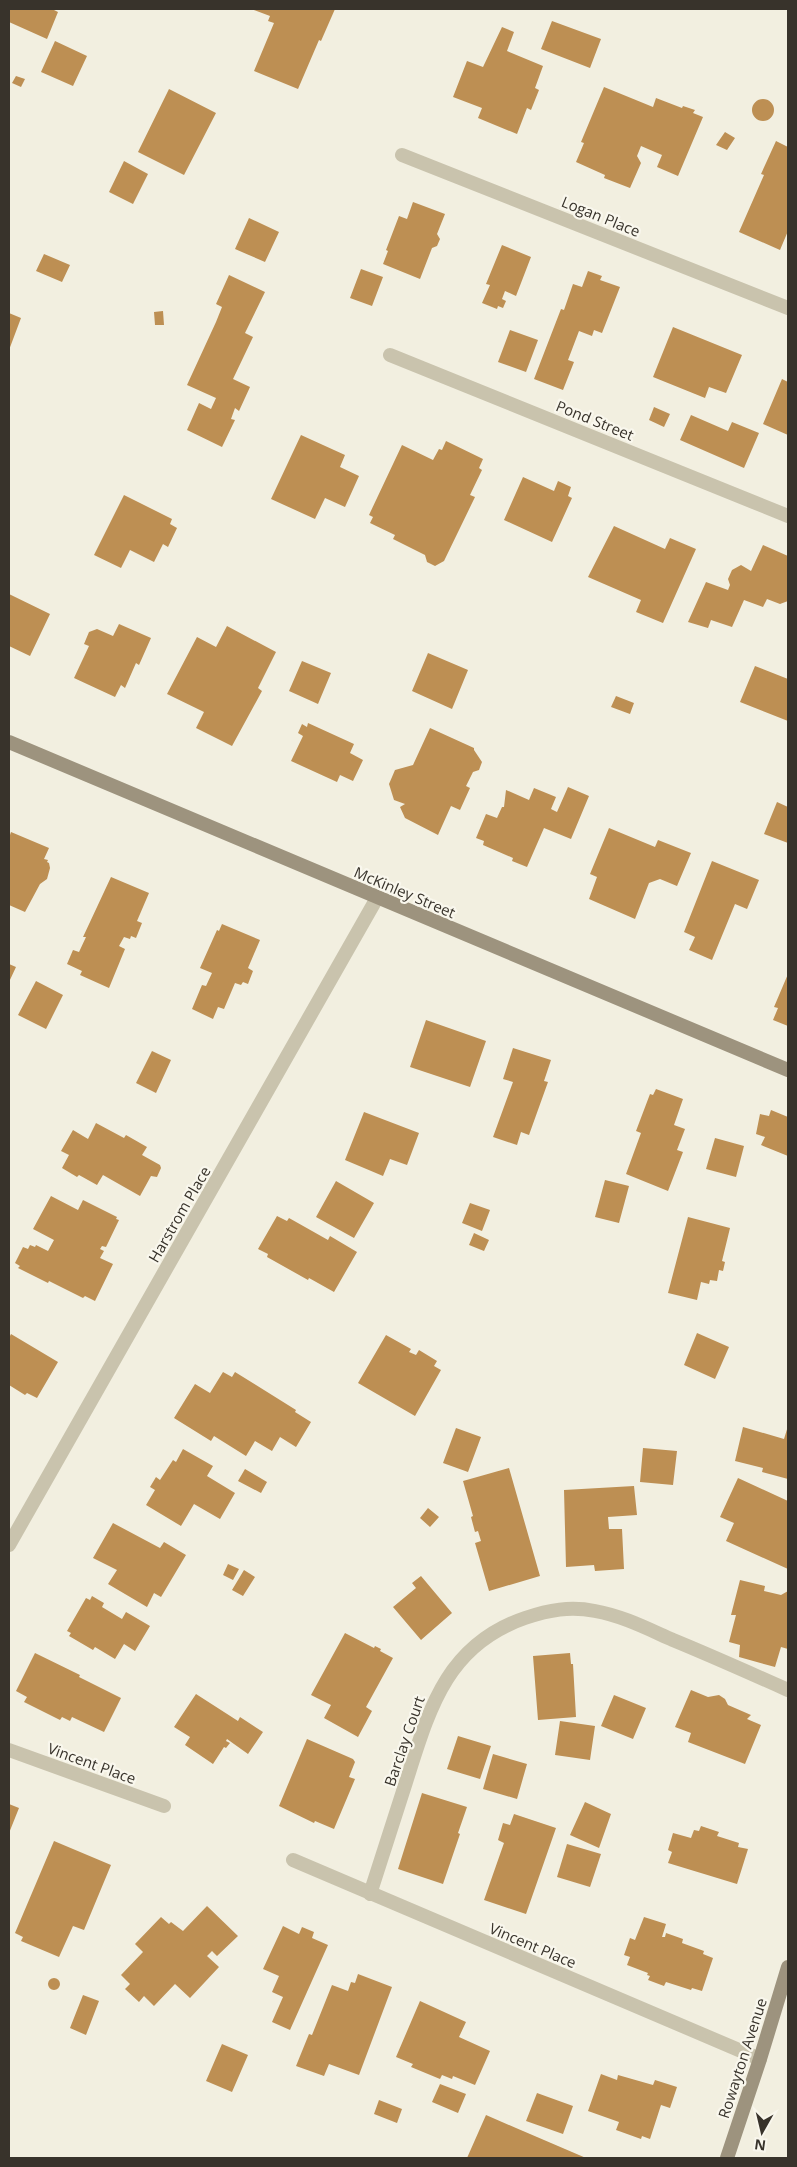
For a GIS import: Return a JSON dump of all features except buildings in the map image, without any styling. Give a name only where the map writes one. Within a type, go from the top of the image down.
[{"type":"main road","name":"McKinley Street","points":[[9,742],[788,1070]]},
{"type":"main road","name":"Rowayton Avenue","points":[[727,2158],[788,1967]]},
{"type":"street","name":"Logan Place","points":[[402,155],[788,308]]},
{"type":"street","name":"Pond Street","points":[[390,354],[788,516]]},
{"type":"street","name":"Harstrom Place","points":[[9,1545],[377,898]]},
{"type":"street","name":"Barclay Court","points":[[370,1894],[425,1724],[438,1693],[457,1664],[469,1652],[481,1641],[511,1623],[547,1610],[571,1608],[597,1611],[626,1619],[788,1690]]},
{"type":"street","name":"Vincent Place","points":[[9,1750],[164,1806]]},
{"type":"street","name":"Vincent Place","points":[[293,1860],[760,2059]]}]
